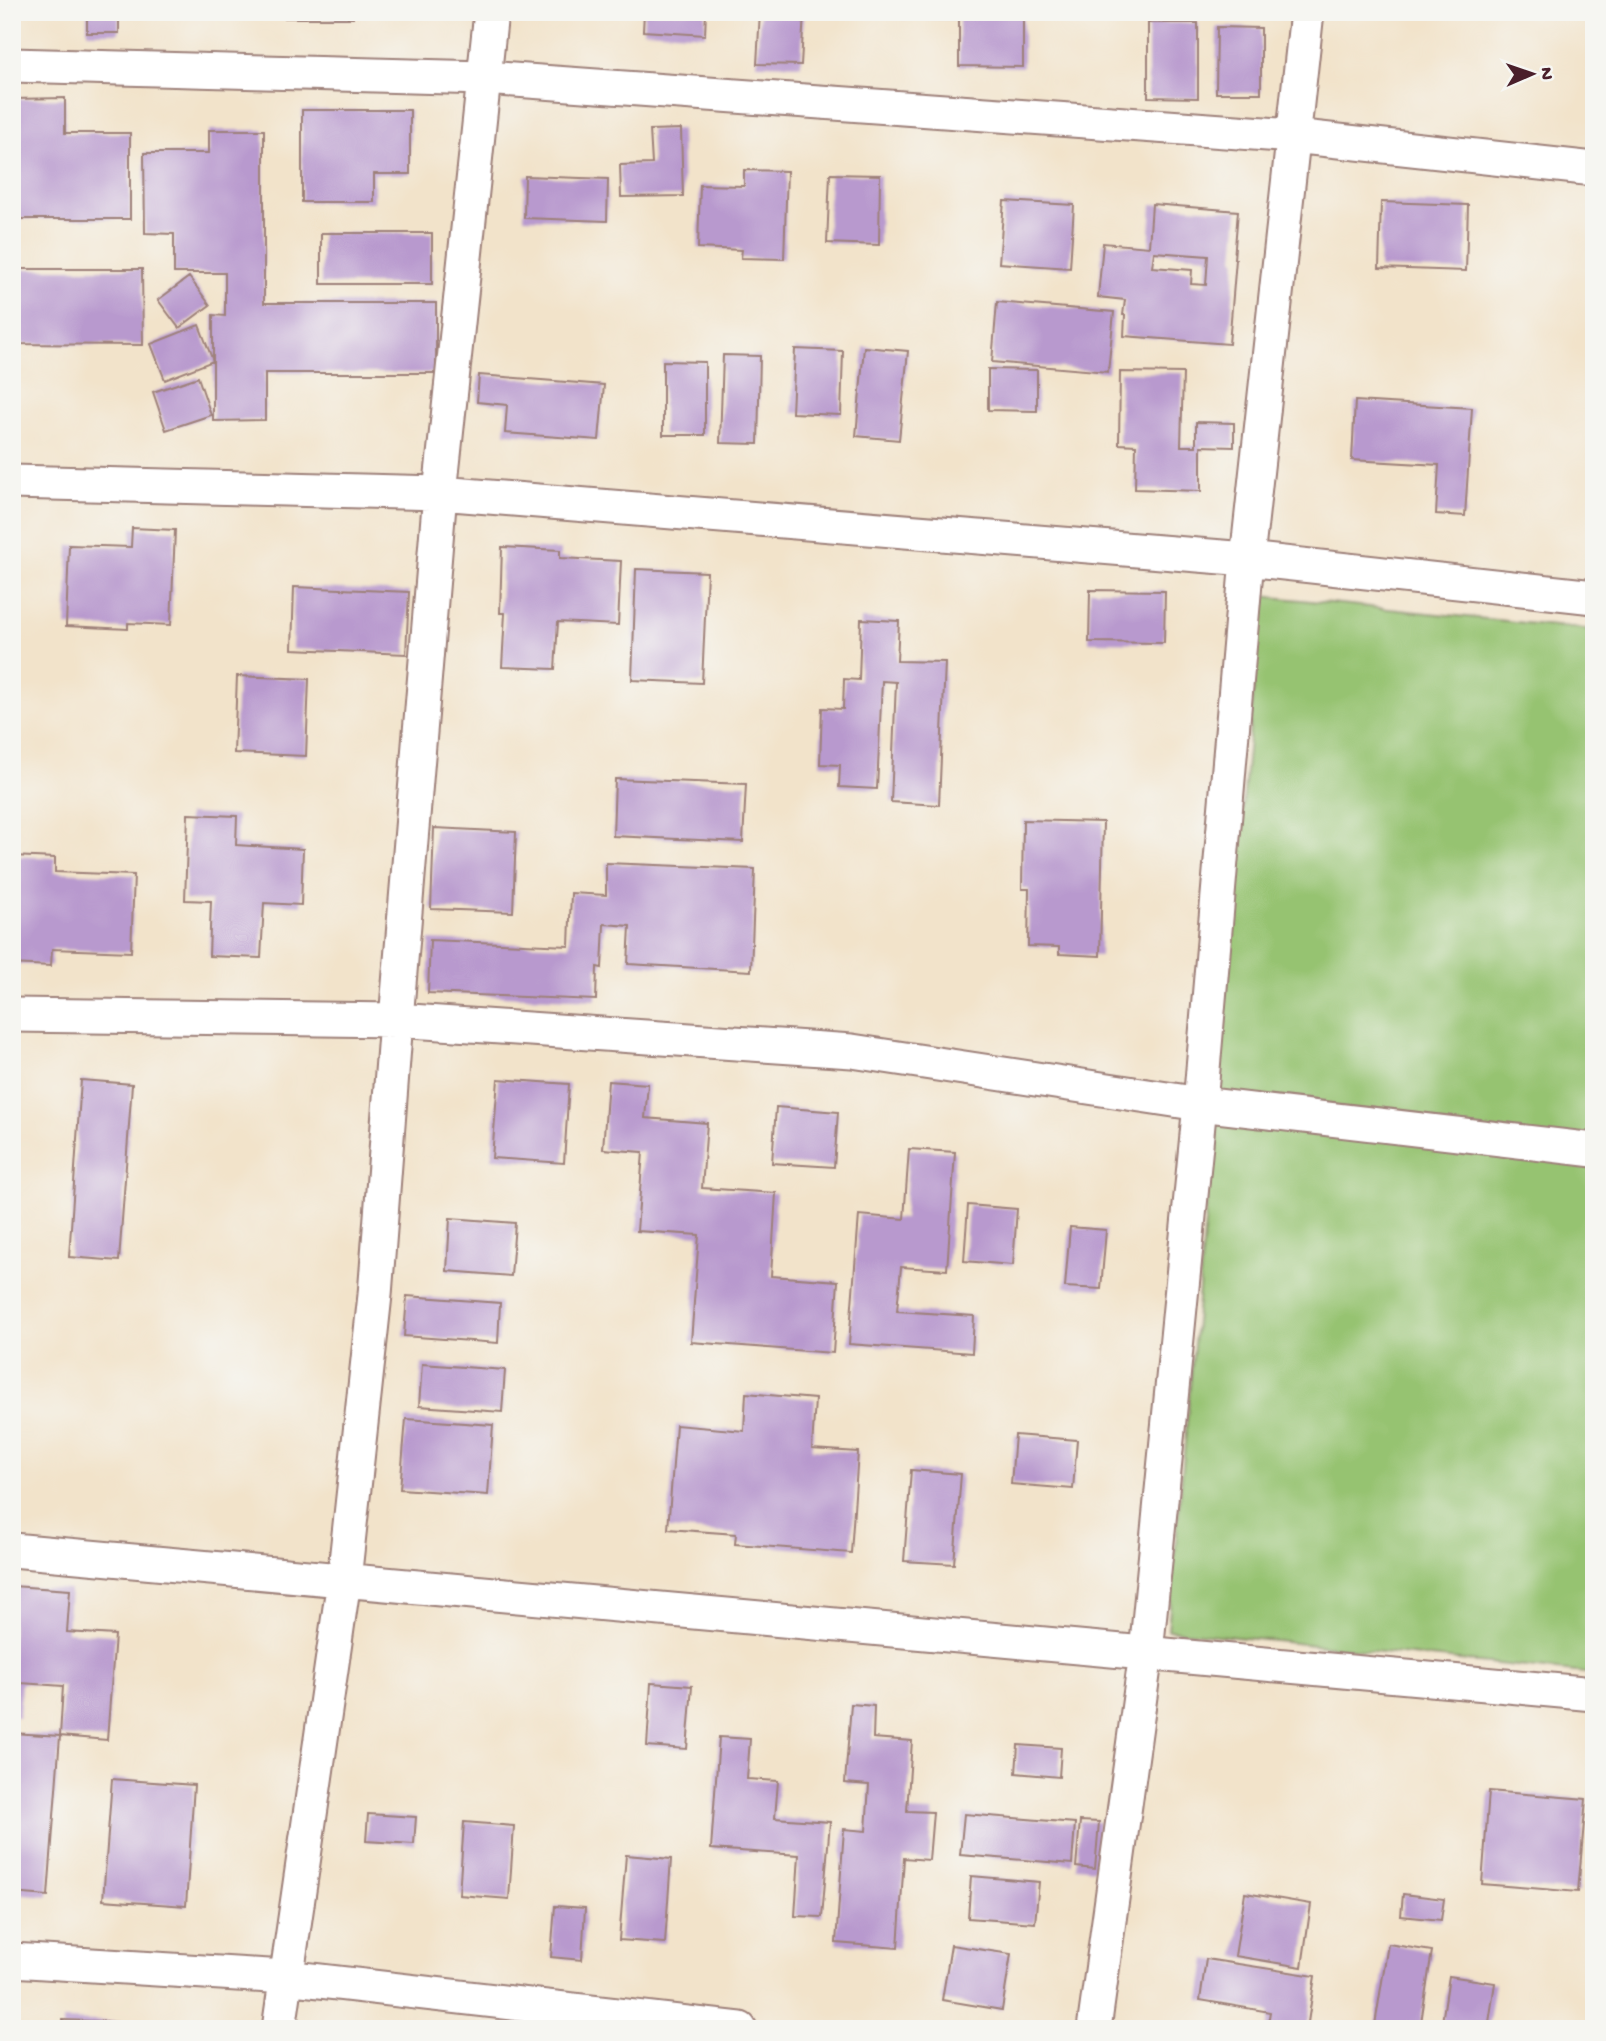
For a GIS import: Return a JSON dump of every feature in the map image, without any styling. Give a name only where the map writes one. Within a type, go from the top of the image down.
[{"type":"street","points":[[279,2029],[344,1580],[375,1294],[440,493],[491,12]]},
{"type":"street","points":[[1094,2029],[1146,1653],[1200,1104],[1247,559],[1307,12]]},
{"type":"street","points":[[12,65],[485,78],[1293,135],[1594,169]]},
{"type":"street","points":[[12,482],[440,493],[1247,559],[1594,597]]},
{"type":"street","points":[[12,1015],[396,1020],[852,1051],[1200,1104],[1594,1150]]},
{"type":"street","points":[[12,1550],[1594,1694]]},
{"type":"street","points":[[12,1959],[285,1977],[740,2029]]},
{"type":"green space","points":[[1262,596],[1594,630],[1594,1674],[1168,1630]]},
{"type":"building","points":[[87,12],[119,12],[119,33],[87,33]]},
{"type":"building","points":[[282,12],[353,12],[353,18],[282,18]]},
{"type":"building","points":[[644,12],[706,12],[705,35],[643,31]]},
{"type":"building","points":[[760,12],[804,12],[801,65],[757,64]]},
{"type":"building","points":[[902,12],[1023,12],[1023,67],[959,66],[959,19],[902,19]]},
{"type":"building","points":[[1103,12],[1128,12],[1128,18],[1103,18]]},
{"type":"building","points":[[1148,23],[1198,23],[1198,98],[1148,97]]},
{"type":"building","points":[[1217,27],[1261,28],[1261,93],[1216,93]]},
{"type":"building","points":[[65,98],[65,133],[130,133],[130,219],[12,219],[12,99]]},
{"type":"building","points":[[302,110],[410,110],[410,174],[374,174],[374,202],[302,202]]},
{"type":"building","points":[[681,129],[683,196],[621,197],[620,165],[652,164],[650,130]]},
{"type":"building","points":[[209,130],[264,130],[264,303],[436,303],[436,373],[265,373],[265,420],[213,421],[213,315],[225,316],[225,273],[174,273],[174,234],[145,233],[144,153],[209,153]]},
{"type":"building","points":[[744,170],[787,171],[784,259],[741,258],[742,250],[698,248],[700,185],[744,186]]},
{"type":"building","points":[[830,174],[880,175],[879,245],[827,243]]},
{"type":"building","points":[[525,176],[608,179],[607,221],[524,218]]},
{"type":"building","points":[[1004,201],[1074,205],[1070,268],[999,263]]},
{"type":"building","points":[[1381,202],[1468,205],[1466,271],[1379,268]]},
{"type":"building","points":[[1152,204],[1238,211],[1229,344],[1124,336],[1125,300],[1098,297],[1103,243],[1149,247]],"holes":[[[1154,252],[1208,256],[1206,285],[1191,284],[1192,270],[1152,267]]]},
{"type":"building","points":[[321,233],[432,233],[432,284],[321,284]]},
{"type":"building","points":[[12,269],[142,269],[143,345],[12,344]]},
{"type":"building","points":[[189,277],[210,305],[179,328],[158,300]]},
{"type":"building","points":[[997,302],[1114,312],[1108,372],[992,362]]},
{"type":"building","points":[[199,325],[213,361],[165,380],[151,344]]},
{"type":"building","points":[[864,347],[908,351],[899,440],[856,436]]},
{"type":"building","points":[[795,349],[843,351],[841,415],[792,413]]},
{"type":"building","points":[[723,355],[760,356],[758,444],[720,443]]},
{"type":"building","points":[[663,361],[705,362],[705,435],[663,435]]},
{"type":"building","points":[[988,369],[1037,370],[1037,411],[988,410]]},
{"type":"building","points":[[1120,372],[1183,373],[1181,446],[1196,446],[1196,422],[1234,423],[1234,447],[1201,446],[1201,491],[1135,489],[1136,445],[1119,444]]},
{"type":"building","points":[[479,375],[604,385],[599,440],[505,433],[507,405],[477,402]]},
{"type":"building","points":[[198,377],[211,415],[166,430],[153,392]]},
{"type":"building","points":[[1355,401],[1472,408],[1465,516],[1436,514],[1439,465],[1352,460]]},
{"type":"building","points":[[132,528],[175,530],[171,625],[128,623],[128,629],[66,626],[69,545],[131,547]]},
{"type":"building","points":[[502,547],[560,550],[560,558],[621,561],[618,625],[558,622],[555,669],[502,667],[505,613],[500,613]]},
{"type":"building","points":[[636,569],[707,572],[702,683],[632,680]]},
{"type":"building","points":[[294,587],[409,592],[406,654],[292,649]]},
{"type":"building","points":[[1090,590],[1165,591],[1164,643],[1089,642]]},
{"type":"building","points":[[861,619],[899,621],[897,661],[945,662],[939,805],[891,802],[896,682],[882,681],[877,789],[839,787],[840,765],[820,764],[822,708],[843,709],[844,679],[859,680]]},
{"type":"building","points":[[237,676],[309,679],[306,756],[234,753]]},
{"type":"building","points":[[615,779],[746,784],[743,842],[613,836]]},
{"type":"building","points":[[188,814],[237,816],[236,845],[303,849],[301,905],[264,903],[261,958],[209,956],[211,901],[185,900]]},
{"type":"building","points":[[1023,820],[1103,822],[1100,956],[1059,954],[1059,947],[1028,946],[1029,889],[1022,889]]},
{"type":"building","points":[[434,828],[516,832],[513,912],[431,909]]},
{"type":"building","points":[[12,856],[55,858],[55,872],[134,875],[131,952],[52,949],[51,966],[12,964]]},
{"type":"building","points":[[606,863],[755,869],[751,971],[628,964],[630,926],[604,924],[602,968],[597,967],[596,1000],[428,993],[430,940],[569,946],[571,893],[606,895]]},
{"type":"building","points":[[498,1079],[569,1084],[564,1163],[492,1158]]},
{"type":"building","points":[[81,1080],[132,1084],[119,1261],[69,1257]]},
{"type":"building","points":[[608,1081],[648,1084],[645,1118],[707,1123],[702,1188],[776,1193],[771,1276],[838,1281],[833,1353],[691,1342],[699,1235],[637,1231],[643,1152],[603,1149]]},
{"type":"building","points":[[776,1107],[838,1112],[834,1167],[772,1163]]},
{"type":"building","points":[[909,1149],[955,1152],[947,1270],[901,1267],[897,1311],[974,1316],[972,1353],[849,1344],[859,1215],[904,1219]]},
{"type":"building","points":[[968,1205],[1017,1209],[1013,1265],[964,1261]]},
{"type":"building","points":[[450,1218],[515,1223],[511,1276],[447,1271]]},
{"type":"building","points":[[1070,1227],[1106,1230],[1101,1289],[1065,1287]]},
{"type":"building","points":[[407,1296],[500,1303],[498,1343],[404,1336]]},
{"type":"building","points":[[422,1364],[505,1370],[502,1412],[419,1406]]},
{"type":"building","points":[[746,1393],[815,1399],[812,1449],[858,1452],[851,1553],[735,1544],[736,1534],[668,1529],[676,1425],[744,1431]]},
{"type":"building","points":[[406,1419],[493,1425],[488,1495],[400,1489]]},
{"type":"building","points":[[1015,1435],[1077,1440],[1073,1489],[1011,1484]]},
{"type":"building","points":[[911,1470],[961,1474],[954,1564],[904,1561]]},
{"type":"building","points":[[12,1586],[70,1590],[67,1632],[115,1635],[107,1740],[60,1736],[63,1686],[21,1683],[19,1717],[12,1717]]},
{"type":"building","points":[[651,1683],[692,1686],[687,1749],[647,1746]]},
{"type":"building","points":[[851,1704],[874,1706],[873,1738],[912,1741],[907,1811],[933,1812],[929,1860],[904,1858],[898,1948],[836,1943],[844,1829],[866,1831],[869,1785],[845,1783]]},
{"type":"building","points":[[12,1733],[60,1736],[48,1896],[12,1893]]},
{"type":"building","points":[[719,1737],[750,1739],[747,1779],[778,1781],[775,1818],[830,1822],[822,1917],[795,1916],[799,1855],[711,1849]]},
{"type":"building","points":[[1018,1745],[1061,1748],[1059,1777],[1016,1773]]},
{"type":"building","points":[[112,1779],[194,1785],[186,1906],[103,1900]]},
{"type":"building","points":[[1489,1791],[1586,1799],[1578,1892],[1482,1884]]},
{"type":"building","points":[[368,1814],[416,1817],[414,1844],[366,1841]]},
{"type":"building","points":[[964,1814],[1075,1823],[1072,1864],[960,1855]]},
{"type":"building","points":[[1080,1821],[1099,1822],[1095,1869],[1076,1867]]},
{"type":"building","points":[[464,1822],[514,1826],[509,1899],[459,1895]]},
{"type":"building","points":[[626,1855],[671,1859],[665,1943],[619,1940]]},
{"type":"building","points":[[971,1876],[1039,1882],[1035,1923],[968,1918]]},
{"type":"building","points":[[1245,1893],[1311,1904],[1302,1967],[1235,1956]]},
{"type":"building","points":[[1403,1894],[1444,1899],[1441,1920],[1401,1916]]},
{"type":"building","points":[[555,1906],[585,1908],[582,1960],[551,1957]]},
{"type":"building","points":[[1388,1944],[1432,1951],[1420,2029],[1375,2025]]},
{"type":"building","points":[[951,1945],[1011,1954],[1002,2010],[942,2000]]},
{"type":"building","points":[[1206,1959],[1315,1976],[1307,2029],[1267,2029],[1270,2012],[1200,2000]]},
{"type":"building","points":[[1449,1976],[1495,1983],[1488,2029],[1441,2029]]},
{"type":"building","points":[[12,2006],[16,2007],[14,2029],[12,2029]]},
{"type":"building","points":[[63,2020],[147,2023],[147,2029],[63,2029]]}]
